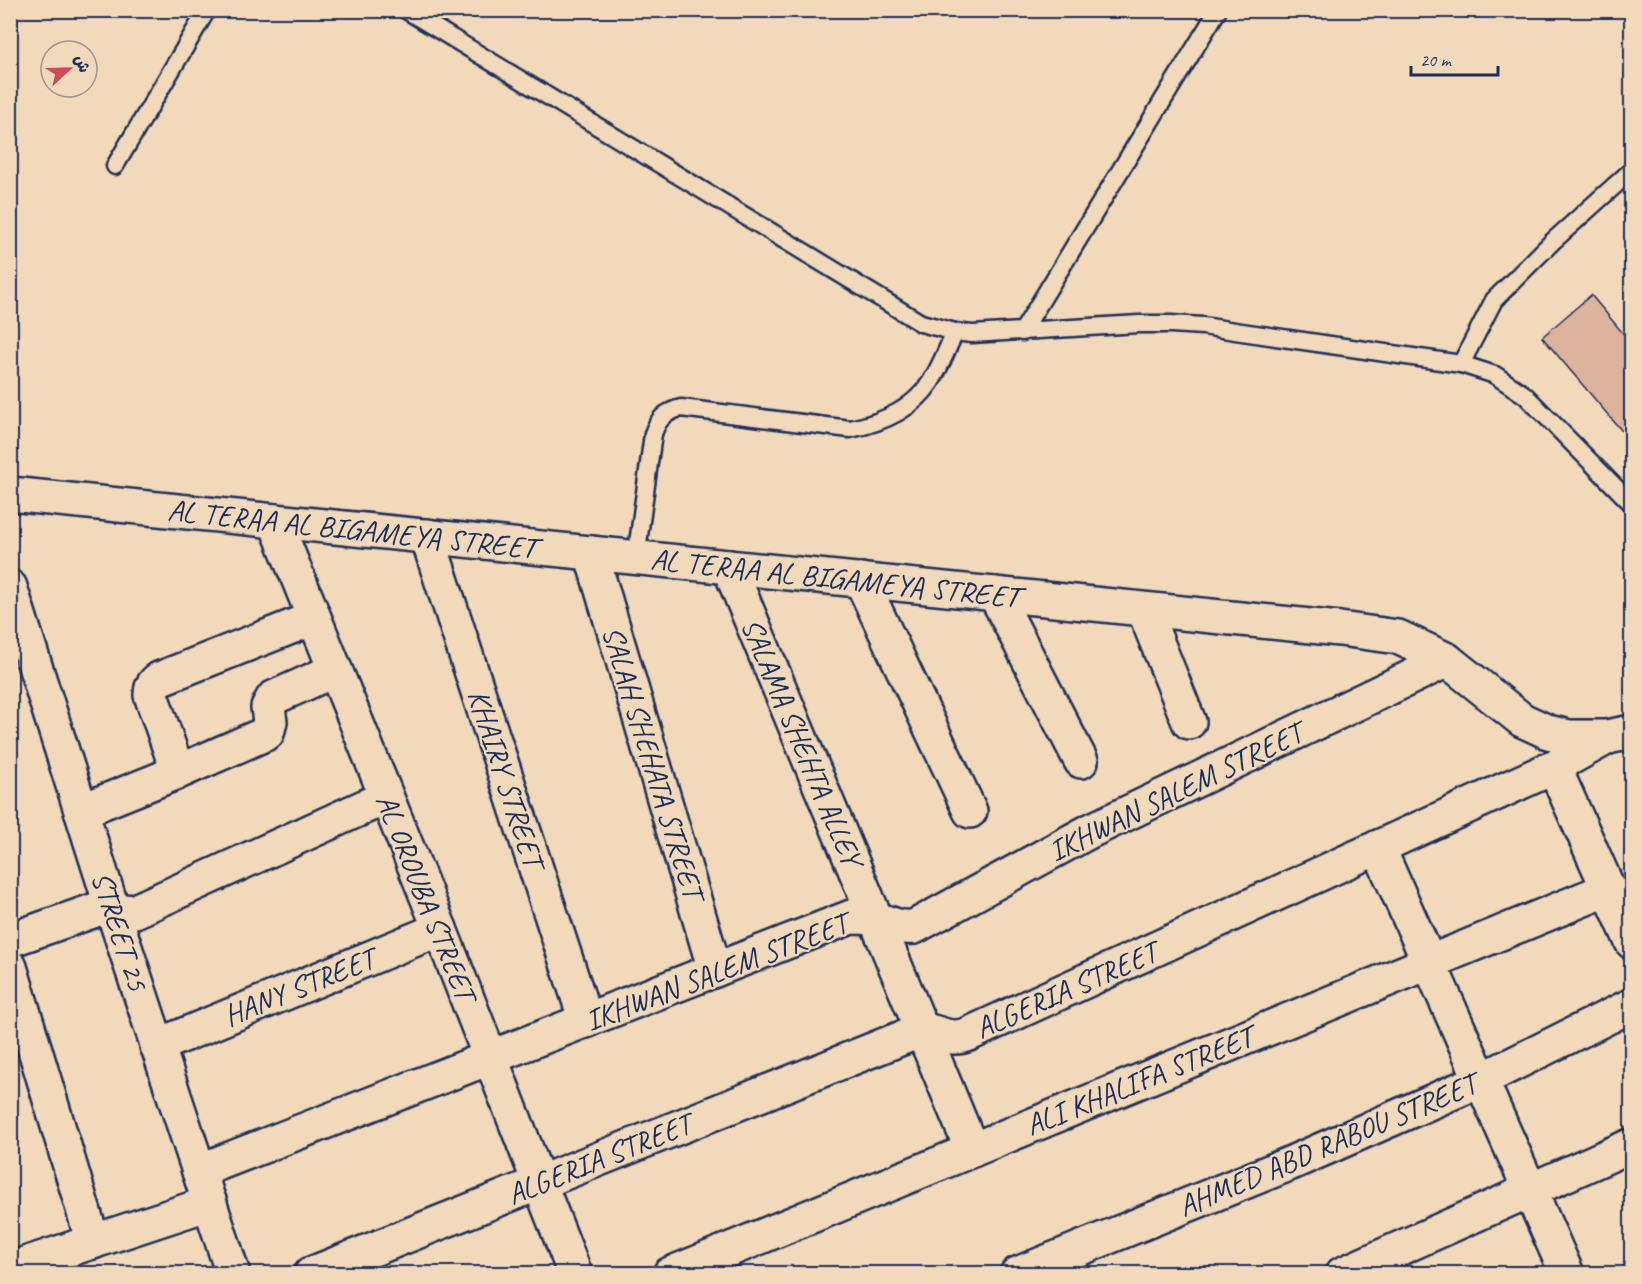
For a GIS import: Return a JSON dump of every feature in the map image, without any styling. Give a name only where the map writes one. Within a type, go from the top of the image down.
[{"type":"street","name":"AL TERAA AL BIGAMEYA STREET","points":[[10,494],[1398,637],[1447,660],[1522,720],[1548,732],[1569,737],[1619,735]]},
{"type":"street","name":"AL OROUBA STREET","points":[[275,521],[440,929],[574,1274]]},
{"type":"street","name":"KHAIRY STREET","points":[[427,536],[586,1021]]},
{"type":"street","name":"SALAH SHEHATA STREET","points":[[591,553],[715,970]]},
{"type":"street","name":"SALAMA SHEHTA ALLEY","points":[[729,567],[972,1150]]},
{"type":"street","points":[[861,580],[970,811]]},
{"type":"street","name":"STREET 25","points":[[10,587],[112,908],[233,1274]]},
{"type":"street","points":[[995,594],[1081,761]]},
{"type":"street","points":[[1144,610],[1189,722]]},
{"type":"street","points":[[178,772],[151,695],[155,682],[314,618]]},
{"type":"street","name":"IKHWAN SALEM STREET","points":[[199,1171],[851,917],[869,917],[904,928],[914,927],[1090,831],[1447,660]]},
{"type":"street","points":[[81,812],[267,733],[270,722],[268,707],[273,698],[335,670]]},
{"type":"street","name":"ALGERIA STREET","points":[[311,1274],[922,1030],[936,1031],[953,1038],[961,1037],[1554,767],[1619,735]]},
{"type":"street","points":[[1554,767],[1632,942]]},
{"type":"street","points":[[10,940],[92,910],[112,908],[127,912],[142,908],[387,797]]},
{"type":"street","points":[[1378,847],[1567,1274]]},
{"type":"street","name":"ALI KHALIFA STREET","points":[[669,1274],[1608,889]]},
{"type":"street","name":"HANY STREET","points":[[157,1046],[440,929]]},
{"type":"street","points":[[10,968],[93,1242]]},
{"type":"street","name":"AHMED ABD RABOU STREET","points":[[1017,1274],[1289,1164],[1481,1080],[1632,1005]]},
{"type":"street","points":[[1342,1274],[1632,1145]]},
{"type":"street","points":[[10,1269],[210,1203]]},
{"type":"lane","points":[[116,166],[207,10]]},
{"type":"lane","points":[[406,10],[921,323],[972,334],[1139,324],[1203,326],[1478,368],[1495,375],[1525,395],[1632,504]]},
{"type":"lane","points":[[1022,332],[1218,10]]},
{"type":"lane","points":[[1461,364],[1494,300],[1552,242],[1632,170]]},
{"type":"lane","points":[[636,558],[653,434],[656,424],[663,415],[681,408],[850,429],[865,426],[896,414],[920,395],[930,383],[955,332]]},
{"type":"building","points":[[1128,10],[1141,10],[1138,16]]},
{"type":"building","points":[[1591,295],[1632,344],[1632,443],[1542,337]]}]
